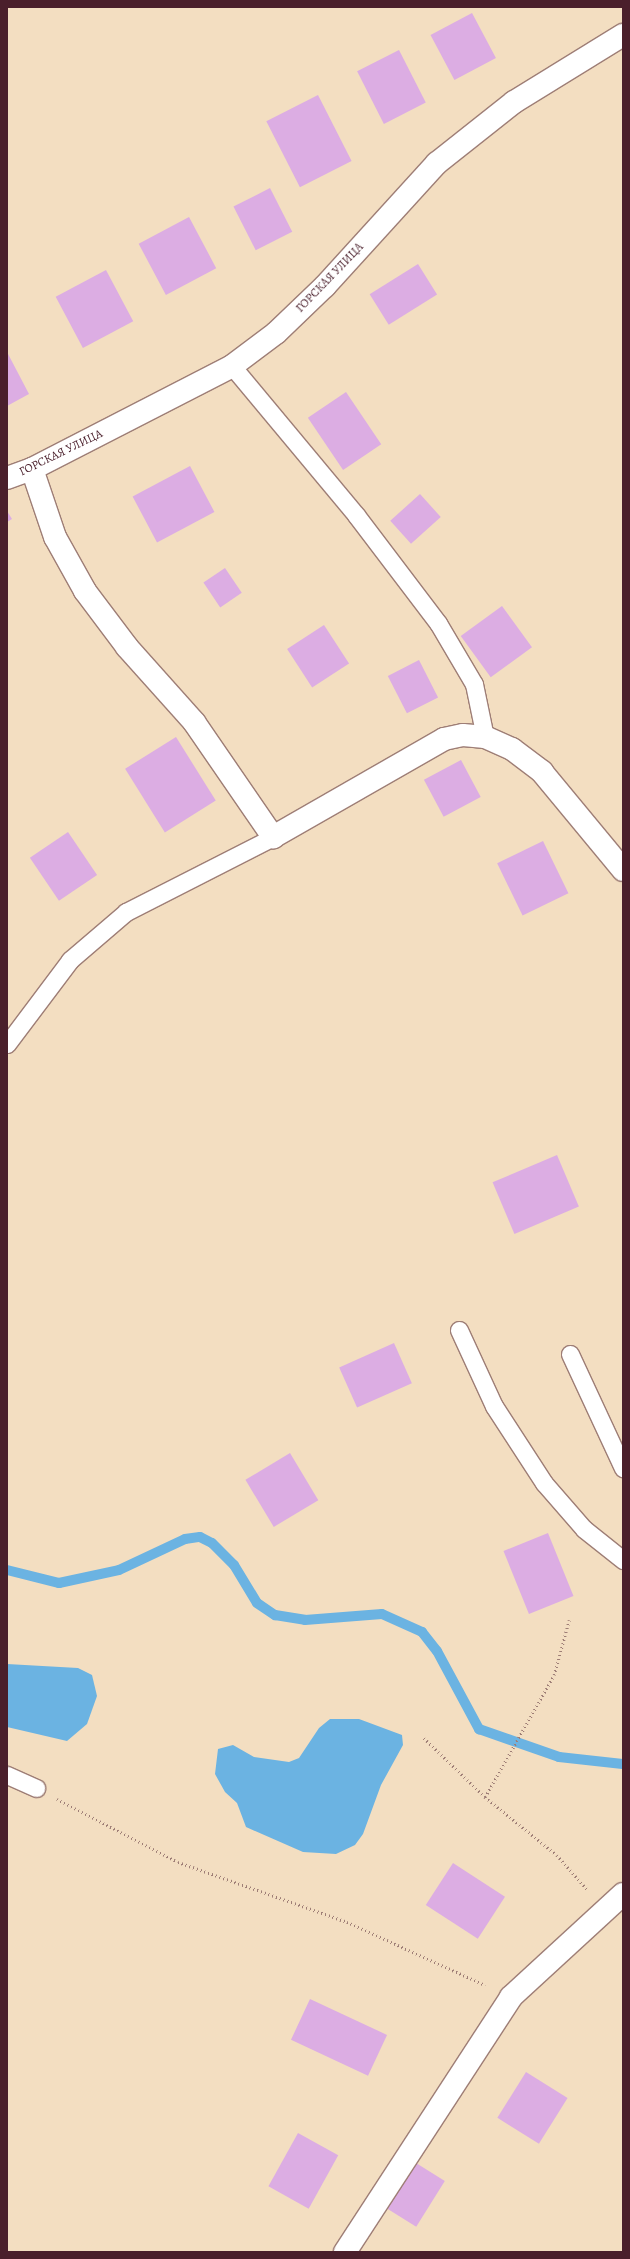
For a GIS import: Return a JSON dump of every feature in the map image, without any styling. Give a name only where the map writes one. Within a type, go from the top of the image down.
[{"type":"street","name":"ГОРСКАЯ УЛИЦА","points":[[7,478],[32,469],[232,366],[276,333],[325,286],[437,163],[514,102],[623,35]]},
{"type":"street","points":[[32,469],[55,537],[85,591],[127,647],[194,722],[273,837],[444,739],[464,735],[485,737],[512,749],[542,772],[623,870]]},
{"type":"street","points":[[345,2252],[511,1998],[532,1974],[607,1911],[623,1894]]},
{"type":"lane","points":[[232,366],[356,515],[438,623],[474,684],[485,737]]},
{"type":"lane","points":[[7,1044],[70,960],[126,912],[273,837]]},
{"type":"lane","points":[[459,1330],[494,1406],[544,1483],[584,1529],[623,1560]]},
{"type":"lane","points":[[570,1354],[623,1468]]},
{"type":"lane","points":[[7,1775],[36,1788]]},
{"type":"path","points":[[485,1797],[554,1675],[569,1620]]},
{"type":"path","points":[[424,1738],[485,1797],[557,1855],[607,1911]]},
{"type":"path","points":[[36,1788],[178,1862],[347,1922],[511,1998]]},
{"type":"water","points":[[7,1664],[78,1668],[92,1675],[97,1696],[87,1724],[67,1741],[7,1727]]},
{"type":"water","points":[[330,1719],[359,1719],[402,1735],[403,1745],[381,1785],[363,1834],[355,1845],[336,1854],[303,1852],[246,1827],[237,1803],[225,1792],[215,1774],[218,1749],[233,1745],[254,1757],[289,1762],[299,1758],[319,1728]]},
{"type":"building","points":[[472,13],[496,58],[454,80],[431,35]]},
{"type":"building","points":[[399,50],[426,103],[384,124],[357,71]]},
{"type":"building","points":[[318,95],[352,161],[300,187],[266,121]]},
{"type":"building","points":[[270,188],[292,232],[256,250],[233,207]]},
{"type":"building","points":[[189,217],[216,268],[166,295],[139,244]]},
{"type":"building","points":[[418,264],[437,295],[389,325],[370,294]]},
{"type":"building","points":[[106,270],[133,321],[83,348],[56,297]]},
{"type":"building","points":[[7,352],[29,394],[7,406]]},
{"type":"building","points":[[346,392],[381,444],[343,470],[308,418]]},
{"type":"building","points":[[190,466],[214,512],[157,542],[133,497]]},
{"type":"building","points":[[420,494],[441,517],[411,544],[390,521]]},
{"type":"building","points":[[7,511],[12,519],[7,522]]},
{"type":"building","points":[[225,568],[242,593],[220,607],[203,583]]},
{"type":"building","points":[[502,606],[532,647],[491,677],[461,636]]},
{"type":"building","points":[[324,625],[349,664],[312,688],[287,649]]},
{"type":"building","points":[[419,660],[438,697],[407,713],[388,676]]},
{"type":"building","points":[[176,737],[216,801],[165,832],[125,769]]},
{"type":"building","points":[[461,760],[481,797],[444,817],[424,780]]},
{"type":"building","points":[[68,832],[97,875],[59,901],[30,858]]},
{"type":"building","points":[[543,841],[568,893],[523,915],[497,863]]},
{"type":"building","points":[[557,1155],[579,1207],[514,1234],[493,1182]]},
{"type":"building","points":[[394,1343],[412,1383],[357,1408],[339,1367]]},
{"type":"building","points":[[290,1453],[318,1500],[274,1527],[245,1480]]},
{"type":"building","points":[[548,1533],[573,1596],[529,1614],[503,1551]]},
{"type":"building","points":[[453,1863],[505,1897],[478,1939],[426,1905]]},
{"type":"building","points":[[310,1999],[387,2035],[368,2076],[291,2040]]},
{"type":"building","points":[[526,2072],[568,2098],[539,2144],[497,2118]]},
{"type":"building","points":[[298,2133],[338,2155],[309,2209],[268,2186]]},
{"type":"building","points":[[416,2163],[445,2181],[416,2227],[387,2209]]},
{"type":"waterway","points":[[7,1570],[59,1583],[119,1570],[185,1539],[200,1537],[212,1543],[234,1565],[257,1603],[275,1615],[305,1620],[382,1614],[422,1632],[437,1651],[479,1729],[559,1757],[623,1764]]}]
